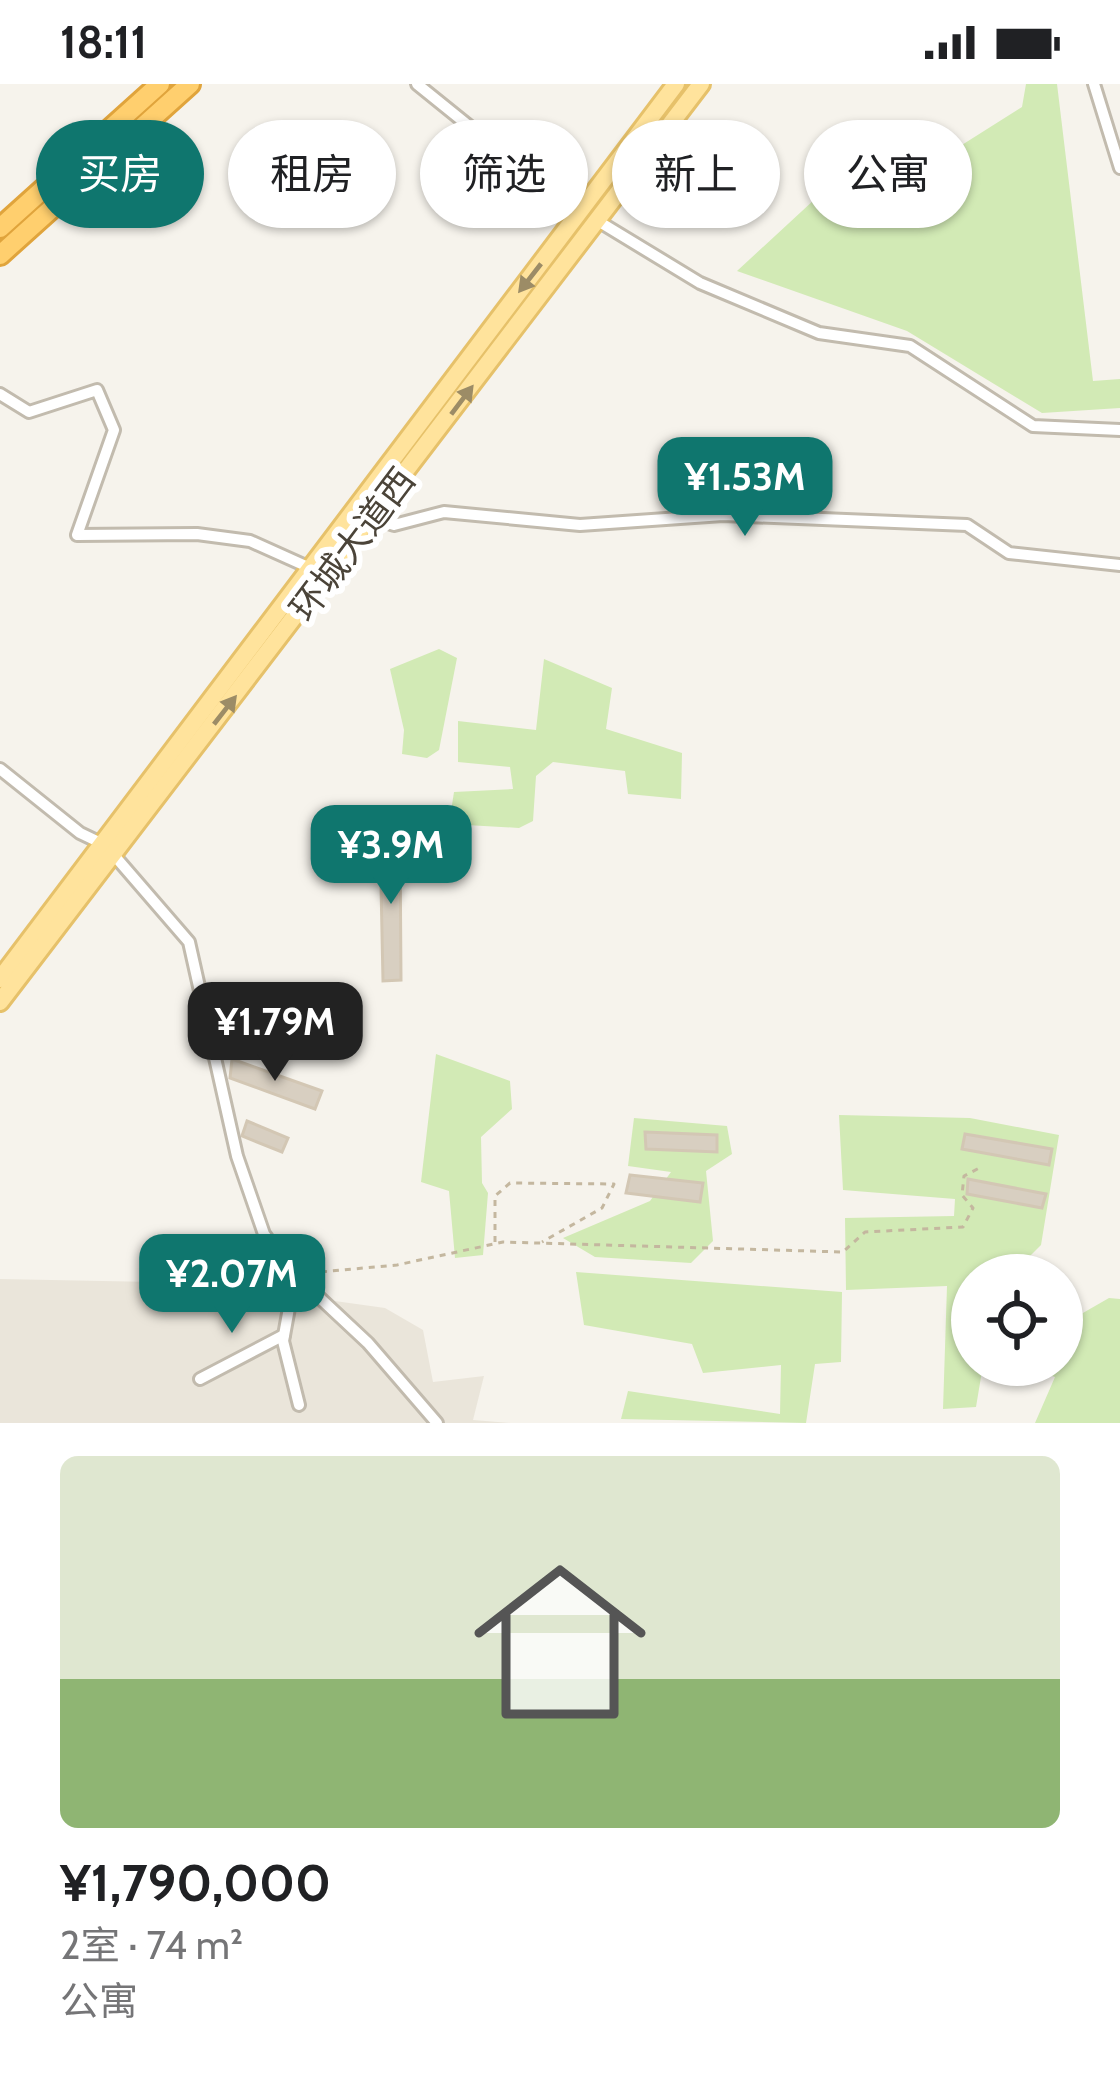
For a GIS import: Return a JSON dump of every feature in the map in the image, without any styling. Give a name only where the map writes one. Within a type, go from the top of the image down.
[{"type":"highway","points":[[0,228],[160,84]]},
{"type":"highway","points":[[0,255],[190,84]]},
{"type":"main road","name":"环城大道西","points":[[0,979],[372,518],[590,216],[676,84]]},
{"type":"main road","name":"环城大道西","points":[[0,1002],[308,567],[701,84]]},
{"type":"street","points":[[417,84],[520,168],[568,189],[590,216],[700,283],[819,333],[910,346],[1033,426],[1120,430]]},
{"type":"street","points":[[1094,84],[1120,168]]},
{"type":"street","points":[[0,394],[29,412],[97,390],[114,430],[76,536],[196,534],[250,541],[308,567]]},
{"type":"street","points":[[372,518],[394,525],[444,512],[580,525],[723,515],[967,525],[1009,553],[1120,565]]},
{"type":"street","points":[[0,769],[80,833],[108,849],[189,942],[250,1201],[264,1234],[295,1275],[368,1343],[436,1423]]},
{"type":"street","points":[[295,1275],[284,1335],[299,1405]]},
{"type":"street","points":[[200,1379],[284,1335]]},
{"type":"path","points":[[295,1275],[397,1265],[495,1244],[541,1242],[843,1252],[865,1232],[963,1227],[974,1208],[962,1195],[964,1176],[983,1166]]},
{"type":"path","points":[[495,1244],[495,1196],[510,1183],[614,1184],[602,1208],[541,1242]]},
{"type":"shaded area","points":[[0,1279],[205,1283],[385,1308],[423,1330],[433,1382],[484,1376],[473,1420],[511,1423],[0,1423]]},
{"type":"green space","points":[[1026,84],[1057,84],[1093,381],[1120,379],[1120,408],[1042,413],[907,331],[737,271],[804,209],[804,228],[972,228],[972,139],[1022,107]]},
{"type":"green space","points":[[439,649],[457,658],[439,750],[427,758],[402,754],[404,730],[390,669]]},
{"type":"green space","points":[[544,659],[612,688],[606,729],[682,753],[681,799],[628,794],[625,771],[553,762],[536,776],[533,821],[519,828],[449,824],[454,792],[513,789],[510,767],[458,762],[458,721],[536,730]]},
{"type":"green space","points":[[436,1054],[510,1081],[512,1109],[481,1137],[482,1183],[488,1193],[483,1255],[455,1258],[449,1191],[421,1182]]},
{"type":"green space","points":[[839,1115],[970,1118],[1059,1135],[1041,1245],[1032,1254],[951,1254],[951,1386],[980,1386],[976,1407],[943,1409],[947,1286],[846,1290],[845,1218],[954,1216],[955,1199],[843,1190]]},
{"type":"green space","points":[[634,1118],[727,1126],[732,1154],[706,1171],[713,1241],[691,1263],[595,1257],[563,1238],[650,1201],[671,1172],[628,1166]]},
{"type":"green space","points":[[576,1272],[842,1292],[841,1362],[815,1364],[806,1423],[621,1419],[628,1391],[780,1414],[781,1365],[703,1373],[692,1344],[584,1325]]},
{"type":"green space","points":[[1109,1298],[1120,1299],[1120,1423],[1035,1423],[1051,1386],[1083,1386],[1083,1313]]},
{"type":"building","points":[[380,836],[400,837],[401,980],[383,981]]},
{"type":"building","points":[[232,1059],[322,1091],[315,1109],[230,1078]]},
{"type":"building","points":[[247,1121],[288,1138],[282,1152],[242,1136]]},
{"type":"building","points":[[645,1132],[717,1135],[717,1152],[646,1149]]},
{"type":"building","points":[[965,1134],[1052,1149],[1049,1165],[962,1149]]},
{"type":"building","points":[[630,1175],[703,1183],[700,1202],[626,1193]]},
{"type":"building","points":[[968,1179],[1046,1194],[1042,1208],[967,1194]]}]
